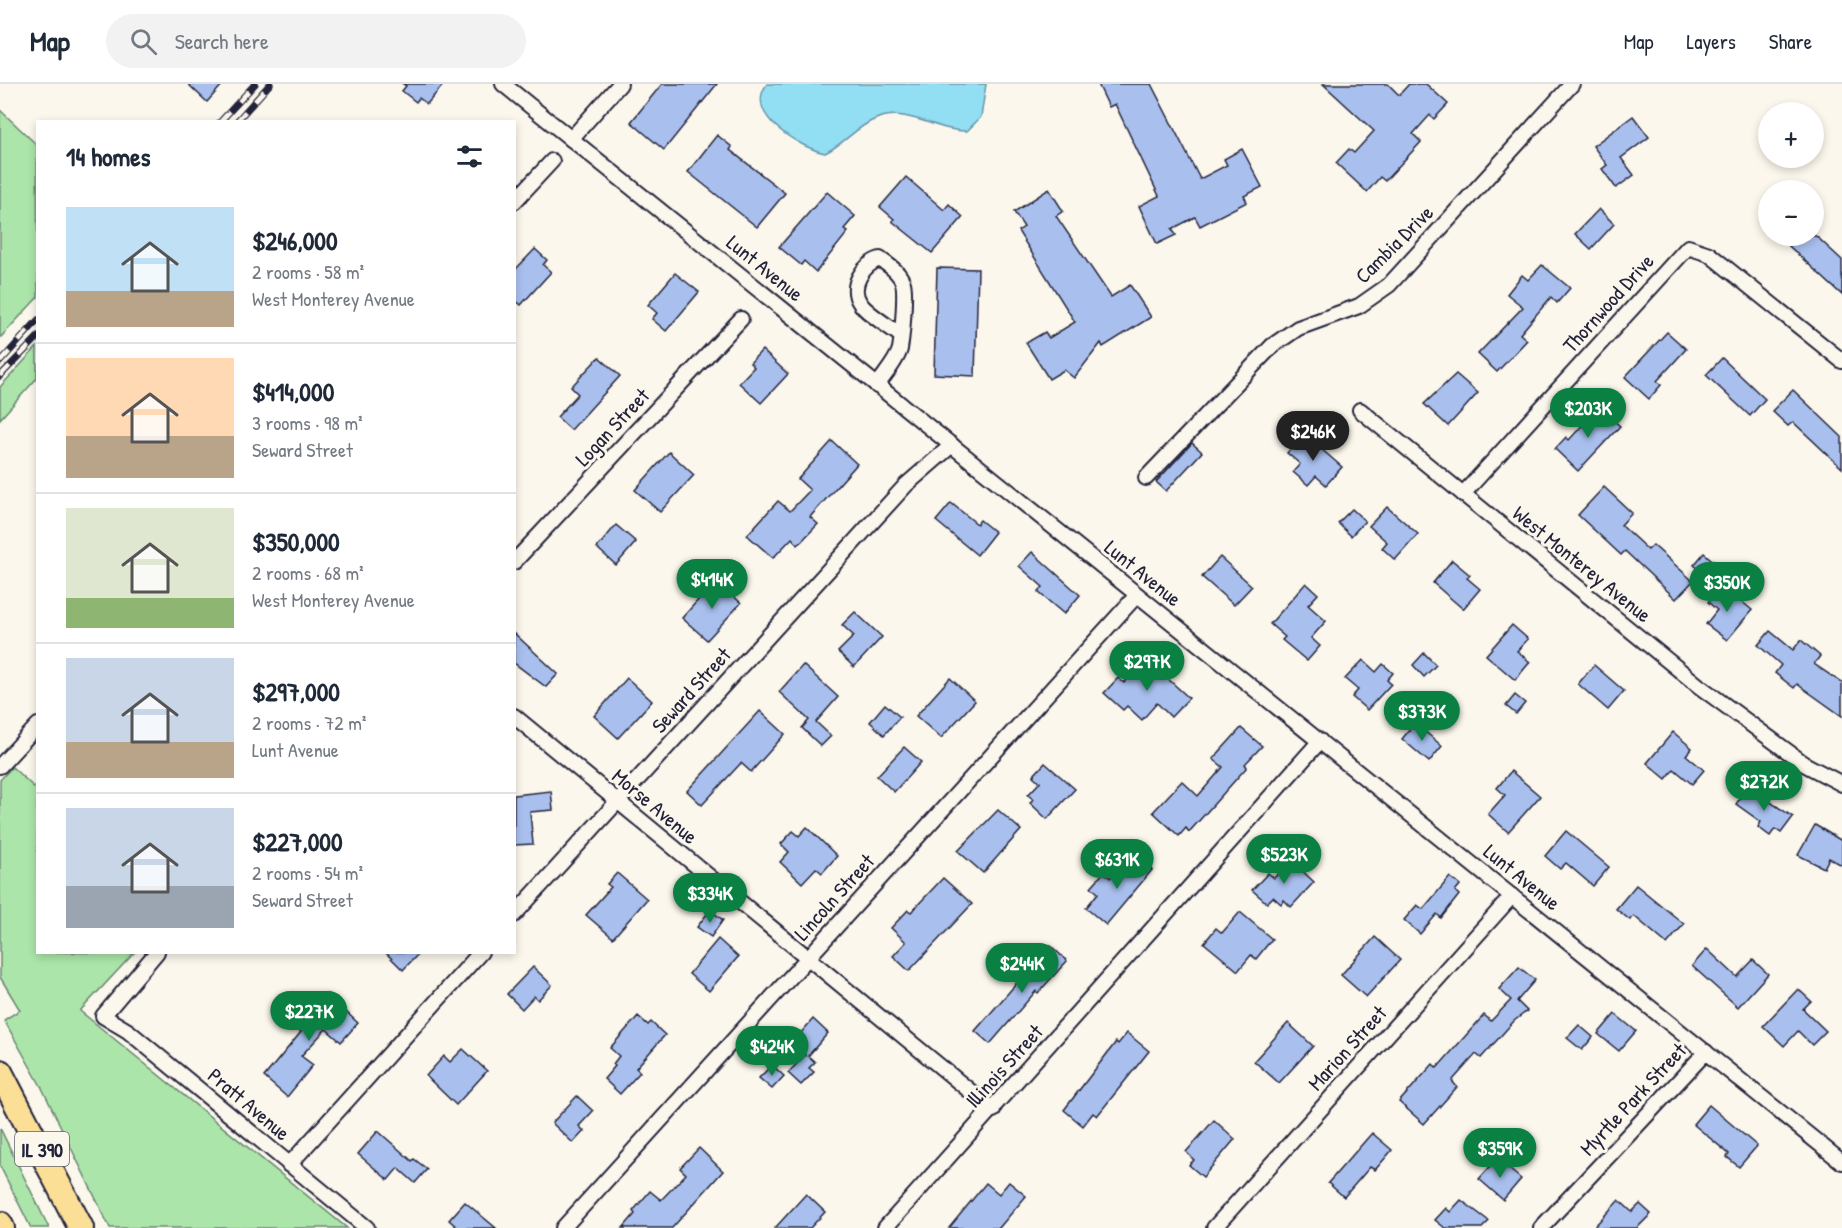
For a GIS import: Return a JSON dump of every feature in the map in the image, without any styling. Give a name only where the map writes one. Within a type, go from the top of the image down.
[{"type":"highway","name":"IL 390","points":[[0,1072],[81,1228]]},
{"type":"highway","points":[[0,1224],[2,1228]]},
{"type":"street","name":"Lunt Avenue","points":[[503,84],[1842,1162]]},
{"type":"street","points":[[571,139],[620,84]]},
{"type":"street","name":"Cambia Drive","points":[[1146,478],[1272,346],[1298,328],[1359,306],[1389,285],[1572,84]]},
{"type":"street","points":[[516,200],[552,161]]},
{"type":"street","name":"Thornwood Drive","points":[[1462,495],[1688,247],[1709,254],[1842,362]]},
{"type":"street","points":[[877,386],[900,351],[903,284],[897,271],[880,259],[868,262],[860,275],[856,290],[859,303],[900,335]]},
{"type":"street","name":"Logan Street","points":[[516,560],[741,319]]},
{"type":"street","name":"West Monterey Avenue","points":[[1360,410],[1699,686],[1806,765],[1842,784]]},
{"type":"street","name":"Seward Street","points":[[516,913],[906,485],[952,445]]},
{"type":"street","name":"Lincoln Street","points":[[563,1228],[1137,595]]},
{"type":"street","name":"Morse Avenue","points":[[516,718],[993,1110]]},
{"type":"street","points":[[0,766],[36,727]]},
{"type":"street","name":"Illinois Street","points":[[885,1228],[993,1110],[1320,741]]},
{"type":"street","name":"Marion Street","points":[[1214,1228],[1512,896]]},
{"type":"street","name":"Pratt Avenue","points":[[155,954],[103,1016],[128,1031],[367,1228]]},
{"type":"street","points":[[289,1165],[479,954]]},
{"type":"street","name":"Myrtle Park Street","points":[[1541,1228],[1706,1052]]},
{"type":"green space","points":[[0,110],[36,144],[36,299],[0,338]]},
{"type":"green space","points":[[36,348],[36,379],[0,419],[0,387]]},
{"type":"green space","points":[[12,767],[36,789],[36,954],[133,954],[80,1011],[347,1228],[110,1228],[41,1086],[4,1020],[20,1010],[0,977],[0,780]]},
{"type":"green space","points":[[0,1128],[49,1228],[31,1228],[0,1166]]},
{"type":"water","points":[[767,84],[986,84],[981,117],[967,131],[944,128],[911,117],[888,116],[869,122],[825,153],[790,137],[768,118],[763,107],[762,96]]},
{"type":"building","points":[[188,84],[223,84],[207,102]]},
{"type":"building","points":[[403,84],[444,84],[427,104],[419,98],[416,102],[402,91],[406,86]]},
{"type":"building","points":[[662,84],[717,84],[664,150],[631,122]]},
{"type":"building","points":[[1098,84],[1151,84],[1200,179],[1227,165],[1224,159],[1242,149],[1262,187],[1244,196],[1247,202],[1200,226],[1195,217],[1172,229],[1176,235],[1157,244],[1139,206],[1159,196],[1115,104],[1109,107]]},
{"type":"building","points":[[1323,84],[1388,84],[1399,95],[1409,84],[1426,84],[1448,104],[1434,119],[1430,115],[1413,134],[1421,142],[1385,181],[1380,177],[1367,192],[1336,163],[1349,149],[1354,153],[1374,131]]},
{"type":"building","points":[[1633,116],[1649,137],[1621,158],[1634,175],[1616,188],[1602,169],[1607,165],[1593,146]]},
{"type":"building","points":[[717,135],[732,147],[730,150],[785,193],[757,227],[688,172]]},
{"type":"building","points":[[906,177],[944,210],[949,204],[963,217],[932,253],[892,221],[894,219],[880,207]]},
{"type":"building","points":[[1049,189],[1063,211],[1056,216],[1111,297],[1130,285],[1151,317],[1103,347],[1101,343],[1074,378],[1064,370],[1049,379],[1026,343],[1045,332],[1049,338],[1075,322],[1018,231],[1024,227],[1014,212]]},
{"type":"building","points":[[827,192],[855,216],[844,229],[848,232],[816,272],[804,261],[801,265],[779,247]]},
{"type":"building","points":[[1599,209],[1614,224],[1591,249],[1575,234]]},
{"type":"building","points":[[1824,243],[1842,260],[1842,295],[1789,246],[1824,246]]},
{"type":"building","points":[[535,249],[547,260],[543,265],[551,272],[521,305],[516,301],[516,269]]},
{"type":"building","points":[[1542,265],[1570,288],[1557,303],[1551,297],[1520,334],[1527,340],[1497,372],[1478,354],[1523,307],[1507,294],[1522,275],[1528,280]]},
{"type":"building","points":[[937,268],[978,269],[975,376],[934,374]]},
{"type":"building","points":[[675,273],[699,292],[666,331],[652,319],[657,313],[648,305]]},
{"type":"building","points":[[1667,332],[1686,349],[1657,381],[1661,385],[1649,399],[1625,377]]},
{"type":"building","points":[[762,350],[788,374],[761,403],[739,383],[754,367],[750,363]]},
{"type":"building","points":[[599,357],[620,376],[571,430],[557,417],[578,394],[571,387]]},
{"type":"building","points":[[1722,358],[1765,399],[1750,416],[1706,375]]},
{"type":"building","points":[[1456,374],[1478,393],[1448,426],[1424,404]]},
{"type":"building","points":[[1793,390],[1842,437],[1842,468],[1793,422],[1788,426],[1772,411]]},
{"type":"building","points":[[1599,407],[1620,426],[1578,471],[1555,449],[1566,437],[1569,440]]},
{"type":"building","points":[[1304,434],[1342,467],[1326,485],[1316,476],[1308,485],[1293,472],[1300,464],[1287,453]]},
{"type":"building","points":[[832,441],[857,464],[810,517],[818,524],[798,545],[792,538],[773,558],[747,535],[778,501],[790,511],[810,490],[798,479]]},
{"type":"building","points":[[1192,443],[1202,452],[1166,491],[1156,482]]},
{"type":"building","points":[[669,452],[694,475],[660,512],[635,490]]},
{"type":"building","points":[[1604,487],[1632,513],[1621,525],[1648,550],[1653,545],[1693,581],[1676,599],[1625,551],[1621,555],[1578,515]]},
{"type":"building","points":[[951,503],[977,524],[980,520],[995,532],[977,555],[936,521]]},
{"type":"building","points":[[1387,507],[1418,534],[1395,560],[1382,548],[1387,542],[1369,526]]},
{"type":"building","points":[[1352,509],[1365,521],[1351,536],[1338,523]]},
{"type":"building","points":[[616,525],[636,542],[616,565],[597,548]]},
{"type":"building","points":[[1032,552],[1080,595],[1064,614],[1038,592],[1043,587],[1019,566]]},
{"type":"building","points":[[1704,553],[1717,564],[1707,576],[1694,565]]},
{"type":"building","points":[[1220,557],[1252,586],[1234,605],[1202,577]]},
{"type":"building","points":[[1452,560],[1470,575],[1467,578],[1480,589],[1463,609],[1433,583]]},
{"type":"building","points":[[716,580],[741,603],[707,640],[682,618]]},
{"type":"building","points":[[1306,583],[1318,594],[1308,605],[1326,621],[1311,638],[1320,646],[1307,661],[1282,640],[1285,637],[1270,624]]},
{"type":"building","points":[[1722,585],[1752,610],[1727,640],[1706,624],[1717,610],[1708,602]]},
{"type":"building","points":[[855,612],[882,637],[854,667],[838,652],[854,636],[842,625]]},
{"type":"building","points":[[1512,625],[1528,639],[1517,651],[1530,662],[1515,680],[1486,655]]},
{"type":"building","points":[[1770,631],[1793,650],[1801,640],[1820,656],[1814,664],[1842,683],[1842,716],[1797,684],[1794,688],[1775,673],[1781,665],[1758,645]]},
{"type":"building","points":[[516,635],[558,674],[546,687],[516,664]]},
{"type":"building","points":[[1424,653],[1436,665],[1424,677],[1413,665]]},
{"type":"building","points":[[1146,659],[1189,698],[1171,717],[1157,703],[1142,720],[1127,706],[1123,710],[1104,693],[1118,678],[1124,683]]},
{"type":"building","points":[[1363,660],[1376,672],[1383,664],[1393,673],[1387,680],[1391,684],[1367,710],[1352,697],[1358,690],[1345,679]]},
{"type":"building","points":[[803,665],[838,697],[816,722],[831,736],[821,746],[802,728],[809,720],[779,692]]},
{"type":"building","points":[[1594,665],[1624,691],[1608,710],[1578,684]]},
{"type":"building","points":[[627,678],[652,701],[618,738],[594,716]]},
{"type":"building","points":[[950,678],[975,701],[941,738],[916,716]]},
{"type":"building","points":[[1515,695],[1525,703],[1516,714],[1506,706]]},
{"type":"building","points":[[885,704],[900,717],[884,735],[870,722]]},
{"type":"building","points":[[760,711],[785,734],[751,772],[741,763],[702,805],[687,791]]},
{"type":"building","points":[[1415,723],[1442,746],[1429,762],[1402,739]]},
{"type":"building","points":[[1241,728],[1262,746],[1245,764],[1247,767],[1189,832],[1186,828],[1179,836],[1153,812],[1182,781],[1198,796],[1223,767],[1213,759]]},
{"type":"building","points":[[1673,732],[1692,748],[1686,755],[1704,770],[1692,784],[1674,769],[1666,779],[1647,763]]},
{"type":"building","points":[[904,747],[921,762],[894,792],[877,776]]},
{"type":"building","points":[[1045,763],[1075,789],[1047,819],[1030,803],[1033,799],[1028,795],[1040,782],[1033,776]]},
{"type":"building","points":[[1511,771],[1540,796],[1508,832],[1488,814],[1505,795],[1497,788]]},
{"type":"building","points":[[1748,787],[1793,817],[1781,833],[1775,829],[1770,836],[1758,827],[1761,822],[1736,804]]},
{"type":"building","points":[[551,791],[553,810],[530,812],[533,844],[516,845],[516,795]]},
{"type":"building","points":[[998,810],[1021,830],[983,873],[958,851]]},
{"type":"building","points":[[1815,825],[1842,841],[1842,865],[1829,858],[1824,868],[1798,855]]},
{"type":"building","points":[[807,827],[837,856],[822,873],[816,868],[802,883],[780,862],[789,852],[781,844],[793,831],[799,836]]},
{"type":"building","points":[[1566,831],[1609,867],[1593,886],[1566,863],[1560,869],[1545,856]]},
{"type":"building","points":[[1136,856],[1152,870],[1106,925],[1086,908],[1098,893],[1091,887],[1104,872],[1110,878],[1119,868],[1122,871]]},
{"type":"building","points":[[1291,860],[1314,882],[1291,907],[1284,900],[1281,904],[1273,897],[1267,903],[1252,890],[1268,873],[1274,878]]},
{"type":"building","points":[[617,873],[647,899],[613,938],[586,915],[611,887],[607,884]]},
{"type":"building","points":[[1450,877],[1460,885],[1455,891],[1459,895],[1441,918],[1437,914],[1420,934],[1404,920],[1417,905],[1423,909]]},
{"type":"building","points":[[943,878],[972,904],[909,971],[893,956],[906,942],[891,928],[908,910],[911,912]]},
{"type":"building","points":[[1636,885],[1684,924],[1667,944],[1634,916],[1630,920],[1616,909]]},
{"type":"building","points":[[710,910],[723,920],[711,937],[697,927]]},
{"type":"building","points":[[1240,912],[1272,939],[1256,959],[1251,955],[1238,971],[1204,943],[1216,928],[1222,933]]},
{"type":"building","points":[[1375,937],[1400,960],[1366,997],[1341,975]]},
{"type":"building","points":[[718,939],[738,957],[709,991],[689,974]]},
{"type":"building","points":[[1050,945],[1067,961],[1038,993],[1036,991],[990,1044],[975,1031]]},
{"type":"building","points":[[1707,949],[1737,977],[1753,960],[1768,974],[1738,1007],[1692,966]]},
{"type":"building","points":[[387,954],[418,954],[403,970]]},
{"type":"building","points":[[533,967],[552,985],[538,1000],[534,996],[522,1009],[507,994]]},
{"type":"building","points":[[1519,967],[1535,980],[1517,1001],[1527,1011],[1514,1021],[1481,1058],[1476,1054],[1452,1081],[1457,1087],[1424,1124],[1399,1102],[1433,1064],[1437,1068],[1484,1015],[1491,1021],[1511,1000],[1499,989]]},
{"type":"building","points":[[1798,989],[1811,1001],[1803,1009],[1826,1031],[1812,1045],[1798,1031],[1784,1046],[1763,1026]]},
{"type":"building","points":[[327,994],[358,1023],[341,1042],[326,1029],[301,1056],[313,1065],[287,1097],[264,1077],[301,1032],[293,1025],[310,1006],[313,1009]]},
{"type":"building","points":[[1615,1014],[1636,1031],[1619,1051],[1598,1034]]},
{"type":"building","points":[[638,1016],[648,1025],[651,1022],[665,1035],[636,1068],[640,1072],[620,1094],[604,1079],[615,1066],[613,1064],[619,1056],[610,1048]]},
{"type":"building","points":[[813,1019],[828,1033],[808,1056],[815,1062],[809,1068],[814,1072],[801,1085],[788,1073],[805,1055],[792,1043]]},
{"type":"building","points":[[1288,1023],[1313,1046],[1279,1083],[1254,1061]]},
{"type":"building","points":[[1579,1025],[1593,1037],[1582,1050],[1567,1038]]},
{"type":"building","points":[[1127,1033],[1149,1051],[1097,1116],[1093,1113],[1083,1126],[1064,1110],[1116,1042],[1118,1044]]},
{"type":"building","points":[[463,1049],[487,1071],[456,1105],[426,1076],[444,1056],[450,1062]]},
{"type":"building","points":[[772,1065],[784,1076],[772,1089],[759,1078]]},
{"type":"building","points":[[577,1096],[593,1111],[579,1126],[584,1131],[573,1143],[552,1123]]},
{"type":"building","points":[[1709,1105],[1757,1146],[1739,1167],[1727,1157],[1729,1154],[1693,1124]]},
{"type":"building","points":[[1214,1120],[1235,1139],[1203,1177],[1189,1165],[1194,1160],[1186,1152]]},
{"type":"building","points":[[378,1131],[412,1161],[414,1159],[427,1169],[415,1183],[398,1168],[388,1180],[358,1154]]},
{"type":"building","points":[[1372,1133],[1392,1150],[1375,1170],[1370,1167],[1344,1197],[1328,1183]]},
{"type":"building","points":[[699,1148],[723,1171],[672,1228],[623,1228],[635,1214],[633,1211],[650,1191],[661,1200],[686,1174],[680,1168]]},
{"type":"building","points":[[1497,1159],[1521,1179],[1503,1200],[1479,1179]]},
{"type":"building","points":[[1009,1182],[1026,1196],[999,1228],[949,1228],[986,1183],[999,1194]]},
{"type":"building","points":[[806,1194],[825,1212],[810,1228],[775,1228]]},
{"type":"building","points":[[1461,1200],[1489,1221],[1482,1228],[1445,1228],[1435,1220],[1446,1208],[1450,1212]]},
{"type":"building","points":[[1619,1200],[1632,1212],[1640,1204],[1651,1214],[1637,1228],[1593,1228]]},
{"type":"building","points":[[465,1202],[496,1228],[458,1228],[449,1220]]},
{"type":"railway","points":[[222,120],[255,84]]},
{"type":"railway","points":[[238,120],[270,84]]},
{"type":"railway","points":[[0,362],[36,322]]},
{"type":"railway","points":[[0,376],[36,339]]}]
